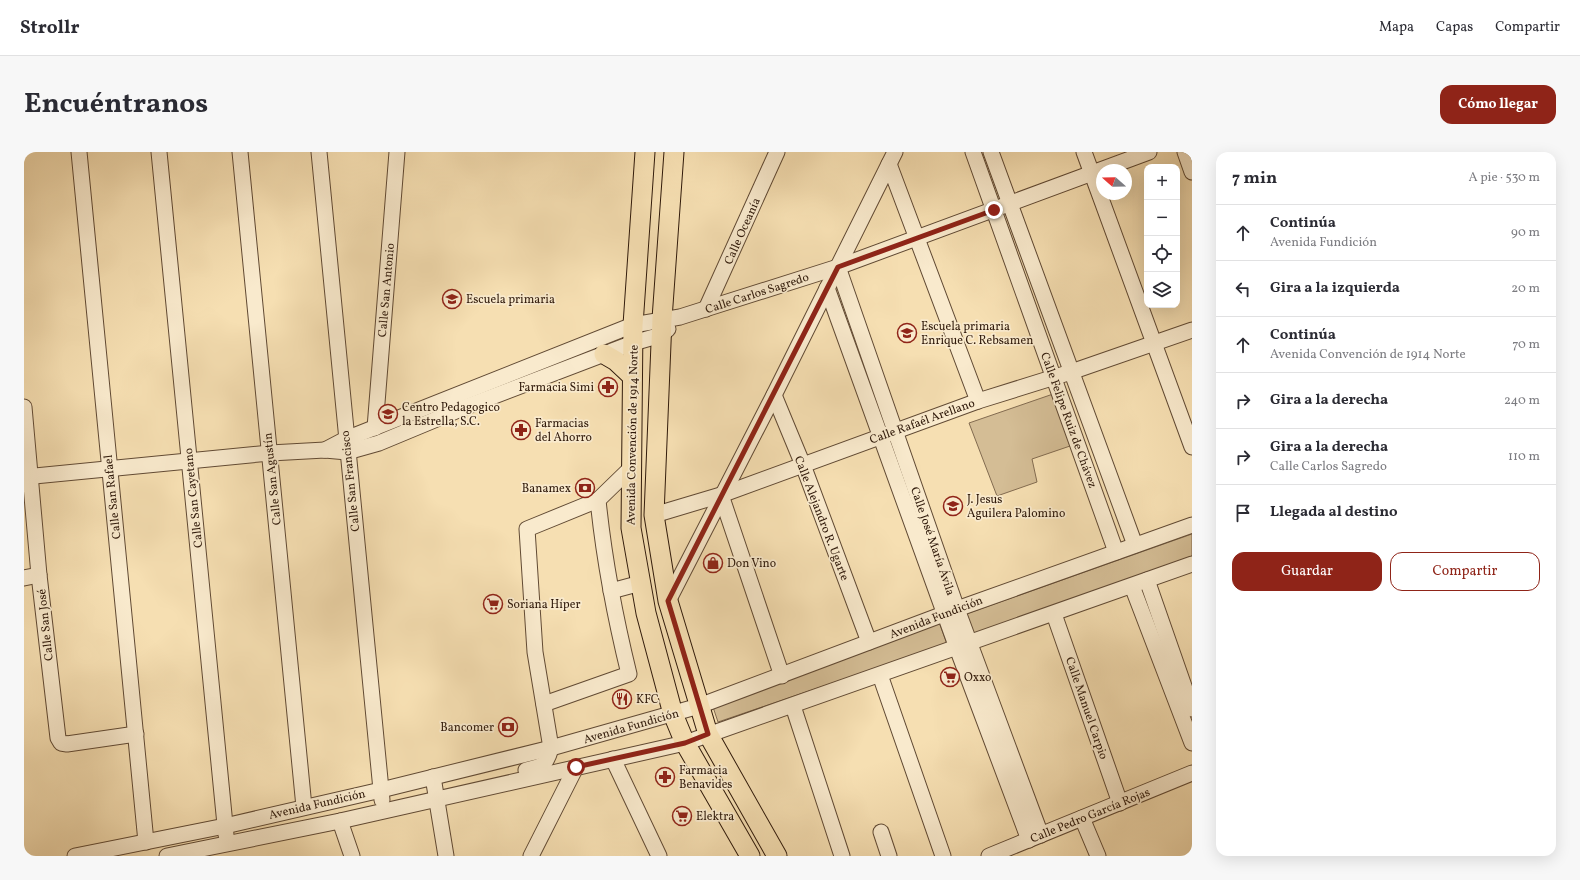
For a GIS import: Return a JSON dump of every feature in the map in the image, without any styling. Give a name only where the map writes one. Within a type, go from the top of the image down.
[{"type":"main road","name":"Avenida Convención de 1914 Norte","points":[[645,152],[633,334],[630,528],[646,613],[673,714],[685,743],[750,856]]},
{"type":"main road","name":"Avenida Convención de 1914 Norte","points":[[674,152],[668,324],[654,515],[668,601],[708,734],[777,856]]},
{"type":"main road","points":[[604,354],[616,361],[632,376]]},
{"type":"street","name":"Calle San Rafael","points":[[79,152],[146,842]]},
{"type":"street","name":"Calle San Cayetano","points":[[159,152],[226,844]]},
{"type":"street","name":"Calle San Agustín","points":[[240,152],[304,807]]},
{"type":"street","name":"Calle San Francisco","points":[[319,152],[346,446],[383,810]]},
{"type":"street","name":"Calle San Antonio","points":[[375,428],[397,152]]},
{"type":"street","name":"Calle Oceanía","points":[[706,309],[778,152]]},
{"type":"street","name":"Calle Felipe Ruiz de Chávez","points":[[974,152],[1116,552]]},
{"type":"street","name":"Calle Felipe Ruiz de Chávez","points":[[991,152],[1135,546]]},
{"type":"street","points":[[1084,152],[1192,447]]},
{"type":"street","name":"Calle Carlos Sagredo","points":[[346,446],[375,428],[463,392],[633,334],[668,324],[706,309],[838,267],[1149,152]]},
{"type":"street","points":[[1185,152],[1192,172]]},
{"type":"street","points":[[892,158],[917,238],[978,401]]},
{"type":"street","points":[[668,601],[721,495],[774,395],[892,158]]},
{"type":"street","name":"Calle José María Ávila","points":[[838,267],[888,434],[951,611],[1035,837]]},
{"type":"street","name":"Calle José María Ávila","points":[[827,288],[888,434]]},
{"type":"street","name":"Calle Rafaél Arellano","points":[[654,515],[721,495],[978,401],[1054,378],[1192,330]]},
{"type":"street","name":"Calle Carlos Sagredo","points":[[27,476],[270,453],[326,450],[346,446],[379,443],[468,406],[604,354],[633,334]]},
{"type":"street","points":[[463,392],[468,406]]},
{"type":"street","name":"Calle Alejandro R. Ugarte","points":[[774,395],[869,642]]},
{"type":"street","name":"Calle San José","points":[[24,408],[27,476],[58,738],[61,743],[67,744],[136,734]]},
{"type":"street","points":[[499,785],[519,772],[542,766],[548,761],[551,748],[535,652],[527,529],[598,500],[631,468]]},
{"type":"street","points":[[721,495],[782,676]]},
{"type":"street","points":[[544,704],[629,674],[616,621],[601,531],[598,500]]},
{"type":"street","name":"Avenida Fundición","points":[[75,856],[225,826],[381,790],[551,748],[673,714],[782,676],[951,611],[1192,525]]},
{"type":"street","name":"Avenida Fundición","points":[[167,856],[195,853],[226,844],[437,799],[685,743],[964,646],[1192,564]]},
{"type":"street","points":[[24,578],[39,575]]},
{"type":"street","points":[[1147,580],[1192,709]]},
{"type":"street","points":[[612,591],[641,583]]},
{"type":"street","points":[[1132,586],[1192,743]]},
{"type":"street","name":"Calle Manuel Carpio","points":[[1054,614],[1120,803]]},
{"type":"street","points":[[880,675],[942,856]]},
{"type":"street","points":[[793,706],[842,856]]},
{"type":"street","points":[[613,759],[659,856]]},
{"type":"street","points":[[531,856],[576,767]]},
{"type":"street","points":[[433,777],[446,856]]},
{"type":"street","name":"Calle Pedro García Rojas","points":[[989,856],[1120,803],[1191,777]]},
{"type":"street","points":[[1082,818],[1098,856]]},
{"type":"street","points":[[340,820],[352,856]]},
{"type":"street","points":[[881,832],[889,856]]},
{"type":"street","points":[[191,833],[195,853]]},
{"type":"shaded area","points":[[1056,393],[1073,445],[1032,459],[1037,482],[997,496],[969,423]]},
{"type":"shaded area","points":[[1192,534],[1192,556],[974,635],[966,614]]},
{"type":"shaded area","points":[[939,622],[947,644],[718,722],[712,704]]},
{"type":"place","name":"Escuela primaria","points":[[452,299]]},
{"type":"place","name":"Escuela primaria Enrique C. Rebsamen","points":[[907,333]]},
{"type":"place","name":"Farmacia Simi","points":[[608,387]]},
{"type":"place","name":"Centro Pedagogico la Estrella, S.C.","points":[[388,414]]},
{"type":"place","name":"Farmacias del Ahorro","points":[[521,430]]},
{"type":"place","name":"Banamex","points":[[585,488]]},
{"type":"place","name":"J. Jesus Aguilera Palomino","points":[[953,506]]},
{"type":"place","name":"Don Vino","points":[[713,563]]},
{"type":"place","name":"Soriana Híper","points":[[493,604]]},
{"type":"place","name":"Oxxo","points":[[950,677]]},
{"type":"place","name":"KFC","points":[[622,699]]},
{"type":"place","name":"Bancomer","points":[[508,727]]},
{"type":"place","name":"Farmacia Benavides","points":[[665,777]]},
{"type":"place","name":"Elektra","points":[[682,816]]},
{"type":"route","points":[[576,767],[685,743],[708,734],[668,601],[838,267],[994,210]]}]
